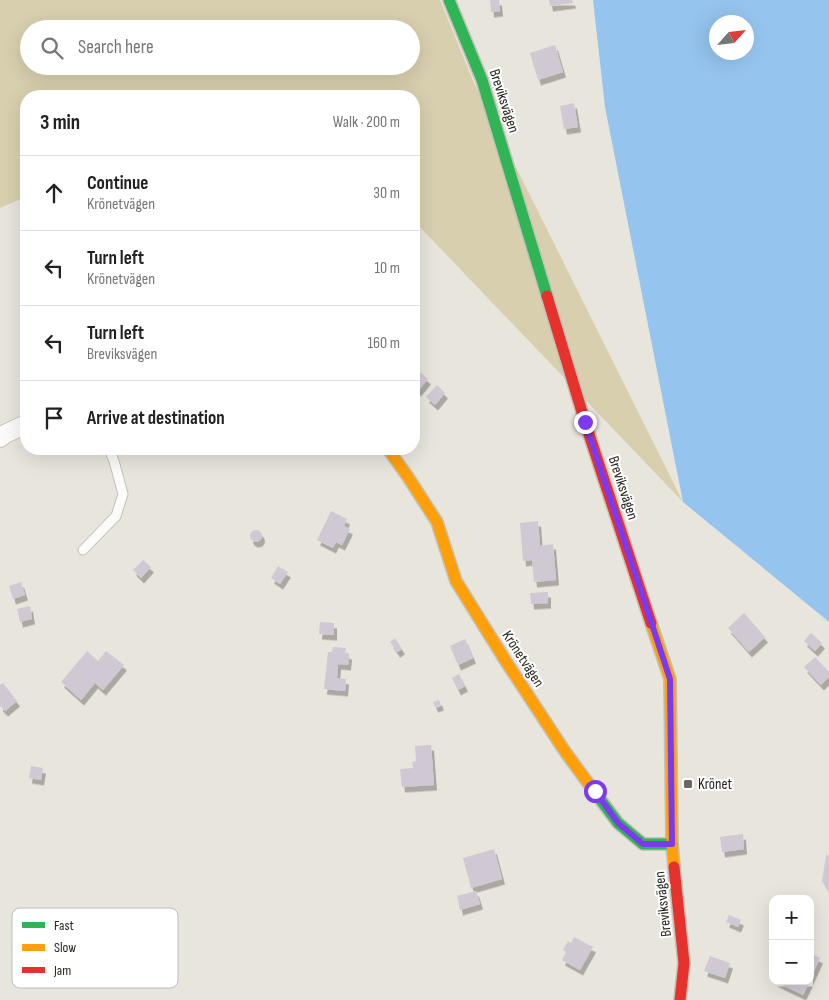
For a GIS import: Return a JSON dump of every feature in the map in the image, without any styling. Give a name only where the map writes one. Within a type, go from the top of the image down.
[{"type":"main road","name":"Breviksvägen","points":[[449,0],[482,80],[585,422],[670,679],[672,844],[684,963],[680,1000]]},
{"type":"main road","name":"Krönetvägen","points":[[392,455],[436,522],[456,581],[566,753],[618,823],[643,844],[672,844]]},
{"type":"street","points":[[0,438],[20,427]]},
{"type":"lane","points":[[83,550],[116,516],[123,494],[112,455]]},
{"type":"shaded area","points":[[0,0],[440,0],[474,83],[683,502],[420,227],[420,90],[20,90],[20,200],[0,208]]},
{"type":"water","points":[[593,0],[829,0],[829,622],[683,502],[605,107]]},
{"type":"building","points":[[490,0],[499,0],[500,11],[491,12]]},
{"type":"building","points":[[549,0],[572,0],[573,3],[550,6]]},
{"type":"building","points":[[555,45],[563,72],[538,80],[530,53]]},
{"type":"building","points":[[574,103],[578,127],[564,129],[560,106]]},
{"type":"building","points":[[420,372],[428,379],[420,389]]},
{"type":"building","points":[[437,385],[445,393],[435,405],[426,397]]},
{"type":"building","points":[[331,511],[347,519],[344,526],[350,529],[342,545],[336,542],[333,548],[317,540]]},
{"type":"building","points":[[538,521],[540,546],[553,544],[556,580],[534,582],[532,560],[523,561],[520,523]]},
{"type":"building","points":[[256,530],[262,536],[256,542],[250,536]]},
{"type":"building","points":[[143,560],[151,567],[141,578],[133,570]]},
{"type":"building","points":[[278,566],[288,572],[280,584],[271,578]]},
{"type":"building","points":[[21,582],[25,595],[13,599],[9,586]]},
{"type":"building","points":[[548,592],[548,603],[531,604],[530,593]]},
{"type":"building","points":[[30,606],[32,619],[20,622],[17,609]]},
{"type":"building","points":[[744,613],[765,637],[749,652],[728,628]]},
{"type":"building","points":[[320,622],[334,623],[334,635],[319,634]]},
{"type":"building","points":[[811,633],[822,643],[815,651],[804,641]]},
{"type":"building","points":[[395,638],[402,649],[397,652],[390,642]]},
{"type":"building","points":[[465,639],[473,658],[458,665],[450,646]]},
{"type":"building","points":[[333,647],[346,648],[345,653],[349,654],[348,665],[338,664],[337,678],[346,679],[345,691],[324,689],[328,652],[332,652]]},
{"type":"building","points":[[87,651],[98,661],[106,651],[124,665],[103,690],[95,683],[81,700],[61,682]]},
{"type":"building","points":[[815,657],[829,672],[829,677],[821,685],[804,667]]},
{"type":"building","points":[[459,674],[465,686],[458,690],[452,678]]},
{"type":"building","points":[[3,683],[17,701],[5,711],[0,706],[0,685]]},
{"type":"building","points":[[439,700],[441,705],[435,707],[433,702]]},
{"type":"building","points":[[431,745],[434,785],[402,787],[400,769],[413,768],[412,762],[416,761],[415,746]]},
{"type":"building","points":[[31,766],[43,768],[41,780],[29,778]]},
{"type":"building","points":[[743,834],[744,849],[722,852],[720,837]]},
{"type":"building","points":[[494,849],[502,879],[471,888],[463,858]]},
{"type":"building","points":[[826,855],[829,856],[829,892],[822,881]]},
{"type":"building","points":[[476,891],[480,904],[460,910],[457,896]]},
{"type":"building","points":[[729,915],[741,920],[738,927],[726,922]]},
{"type":"building","points":[[574,937],[593,947],[580,970],[562,960],[566,952],[563,950],[568,941],[571,943]]},
{"type":"building","points":[[814,955],[820,958],[814,971]]},
{"type":"building","points":[[710,956],[730,963],[725,978],[704,971]]},
{"type":"building","points":[[782,985],[808,985],[803,995]]},
{"type":"traffic: fast","points":[[449,0],[482,80],[547,296]]},
{"type":"traffic: fast","points":[[597,795],[618,823],[643,844],[672,844]]},
{"type":"traffic: slow","points":[[392,455],[437,522],[456,581],[566,753],[597,795]]},
{"type":"traffic: slow","points":[[651,623],[670,679],[672,844],[674,867]]},
{"type":"traffic: jam","points":[[547,296],[585,422],[651,623]]},
{"type":"traffic: jam","points":[[674,867],[684,963],[680,1000]]},
{"type":"place","name":"Krönet","points":[[688,784]]},
{"type":"route","points":[[585,422],[670,679],[672,844],[643,844],[618,823],[595,791]]}]
